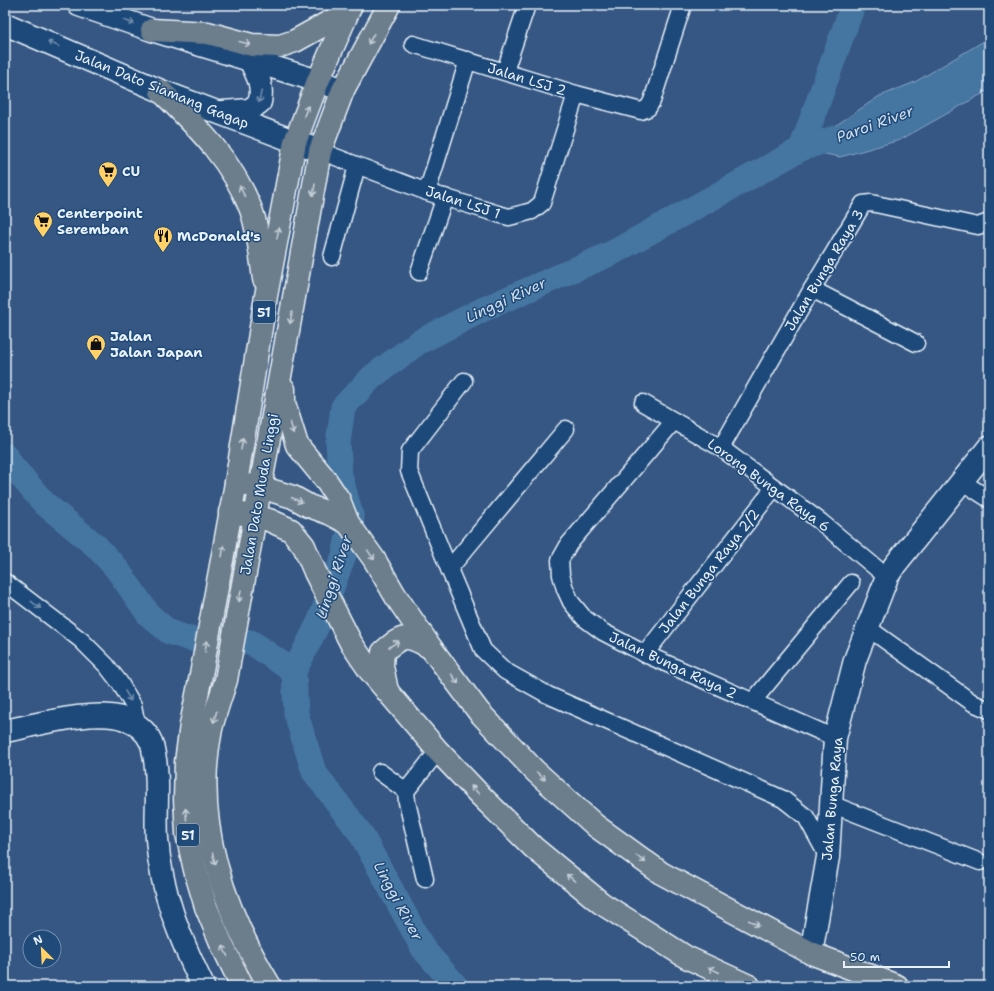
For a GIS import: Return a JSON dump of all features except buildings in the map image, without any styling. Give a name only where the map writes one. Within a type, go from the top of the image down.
[{"type":"main road","name":"Jalan Dato Muda Linggi","points":[[270,986],[241,934],[227,900],[208,833],[206,799],[207,764],[211,729],[226,680],[320,151],[344,90],[389,5]]},
{"type":"main road","points":[[152,30],[208,33],[252,45],[280,46],[294,41],[349,8]]},
{"type":"main road","name":"Jalan Dato Muda Linggi","points":[[242,986],[206,907],[195,870],[187,834],[185,799],[186,762],[191,724],[236,482],[266,296],[295,142],[318,81],[349,8]]},
{"type":"main road","points":[[161,90],[212,142],[234,172],[251,208],[258,239],[266,296]]},
{"type":"main road","points":[[283,362],[284,404],[298,445],[325,478],[339,500],[348,524],[374,559],[395,595],[432,648],[479,712],[535,771],[596,826],[661,873],[811,953],[897,986]]},
{"type":"main road","points":[[236,482],[260,487],[293,498],[331,514],[348,524]]},
{"type":"main road","points":[[230,512],[269,520],[290,530],[304,546],[315,572],[351,643],[387,691],[438,751],[534,848],[601,903],[686,957],[749,986]]},
{"type":"main road","points":[[387,691],[382,666],[383,652],[393,643],[404,638],[413,638],[432,648]]},
{"type":"street","points":[[79,5],[152,30],[344,90]]},
{"type":"street","points":[[505,71],[527,5]]},
{"type":"street","name":"Jalan LSJ 2","points":[[413,44],[576,94],[641,111],[648,108],[652,101],[683,5]]},
{"type":"street","name":"Jalan Dato Siamang Gagap","points":[[5,24],[161,90],[320,151]]},
{"type":"street","points":[[218,112],[250,110],[260,102],[262,90],[250,60]]},
{"type":"street","points":[[427,192],[468,60]]},
{"type":"street","name":"Jalan LSJ 1","points":[[320,151],[427,192],[509,217],[532,211],[542,203],[576,94]]},
{"type":"street","points":[[332,256],[357,166]]},
{"type":"street","points":[[418,272],[445,197]]},
{"type":"street","name":"Jalan Bunga Raya 3","points":[[721,448],[812,289],[863,204],[871,203],[978,226],[989,222]]},
{"type":"street","points":[[812,289],[916,343]]},
{"type":"street","points":[[464,380],[410,451],[409,471],[483,650],[505,671],[548,695],[783,799],[806,817],[828,857]]},
{"type":"street","name":"Lorong Bunga Raya 6","points":[[644,403],[721,448],[821,522],[888,577]]},
{"type":"street","name":"Jalan Bunga Raya 2","points":[[674,421],[569,544],[560,560],[561,575],[571,602],[584,618],[603,632],[645,654],[835,738]]},
{"type":"street","points":[[449,569],[566,429]]},
{"type":"street","name":"Jalan Bunga Raya","points":[[811,953],[828,857],[835,738],[855,660],[888,577],[895,565],[989,447]]},
{"type":"street","points":[[962,481],[989,499]]},
{"type":"street","name":"Jalan Bunga Raya 2/2","points":[[645,654],[774,488]]},
{"type":"street","points":[[5,582],[81,640],[106,665],[120,683],[133,705],[137,726]]},
{"type":"street","points":[[753,701],[851,582]]},
{"type":"street","points":[[868,628],[973,703],[989,710]]},
{"type":"street","points":[[5,731],[81,716],[104,714],[125,719],[142,728],[152,743],[157,768],[157,837],[160,866],[166,897],[175,923],[203,986]]},
{"type":"street","points":[[425,879],[407,802],[406,791],[438,751]]},
{"type":"street","points":[[380,772],[406,791]]},
{"type":"street","points":[[831,804],[980,862]]},
{"type":"water","name":"Paroi River","points":[[989,38],[989,90],[900,140],[840,157],[801,149],[878,97],[915,82]]},
{"type":"waterway","points":[[801,149],[853,5]]},
{"type":"waterway","name":"Linggi River","points":[[456,986],[424,950],[361,834],[314,772],[296,714],[294,672],[320,620],[344,555],[352,519],[340,475],[338,443],[343,407],[372,377],[419,342],[484,309],[612,253],[801,149],[834,138]]},
{"type":"waterway","points":[[5,455],[13,467],[44,503],[96,546],[117,569],[149,615],[169,632],[190,639],[251,642],[294,672]]},
{"type":"place","name":"CU","points":[[108,188]]},
{"type":"place","name":"Centerpoint Seremban","points":[[43,238]]},
{"type":"place","name":"McDonald's","points":[[163,253]]},
{"type":"place","name":"Jalan Jalan Japan","points":[[96,361]]}]
